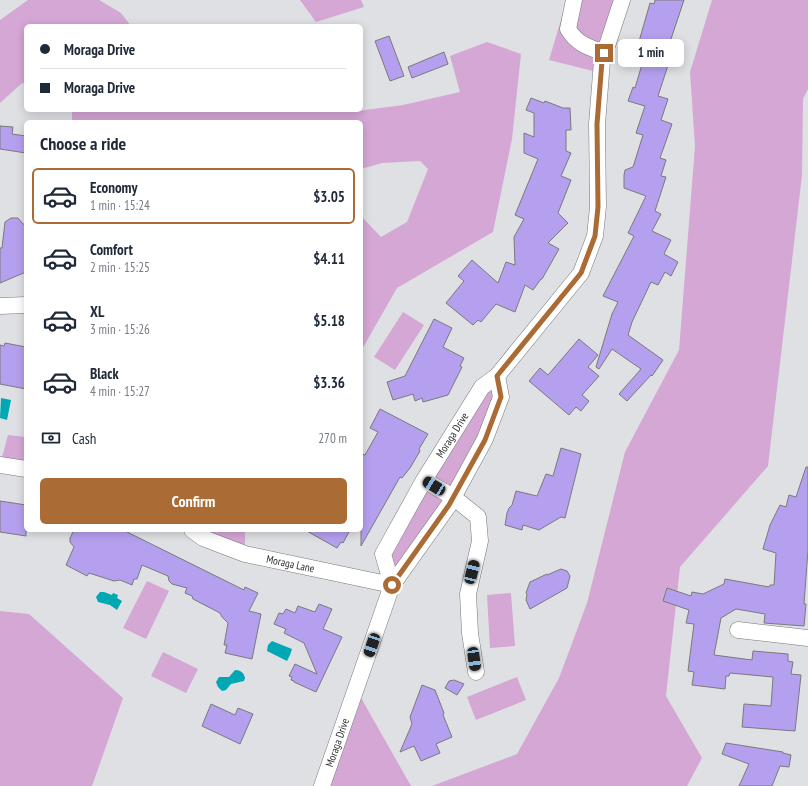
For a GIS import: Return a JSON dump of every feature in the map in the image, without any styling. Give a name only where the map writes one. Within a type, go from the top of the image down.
[{"type":"street","points":[[574,0],[568,29],[573,38],[582,44],[604,53]]},
{"type":"street","name":"Moraga Drive","points":[[392,585],[383,554],[424,480],[482,387],[497,376],[581,273],[595,236],[598,207],[597,124],[602,61],[622,0]]},
{"type":"street","points":[[0,306],[24,305]]},
{"type":"street","name":"Moraga Drive","points":[[322,786],[392,585],[453,497],[485,440],[501,397],[497,376]]},
{"type":"street","points":[[0,465],[24,469]]},
{"type":"street","points":[[424,480],[453,497],[478,517],[480,541],[468,594],[470,633],[476,672]]},
{"type":"street","name":"Moraga Lane","points":[[195,532],[203,538],[245,554],[392,585]]},
{"type":"street","points":[[738,630],[808,638]]},
{"type":"shaded area","points":[[28,0],[99,0],[121,13],[129,24],[24,24],[24,84],[22,83],[0,103],[0,20]]},
{"type":"shaded area","points":[[300,0],[361,0],[364,7],[316,22]]},
{"type":"shaded area","points":[[567,0],[622,0],[601,73],[549,60]]},
{"type":"shaded area","points":[[712,0],[808,0],[808,89],[803,99],[802,175],[768,466],[680,567],[666,696],[702,758],[687,786],[432,786],[517,754],[559,678],[587,603],[625,452],[679,350],[695,146],[690,72]]},
{"type":"shaded area","points":[[487,42],[521,54],[512,139],[493,232],[397,288],[363,348],[363,218],[381,237],[407,222],[428,169],[420,161],[382,163],[363,168],[363,120],[72,120],[72,112],[363,112],[363,110],[403,105],[460,92],[450,56]]},
{"type":"shaded area","points":[[403,312],[424,325],[395,370],[374,357]]},
{"type":"shaded area","points":[[497,376],[485,439],[392,585],[383,554]]},
{"type":"shaded area","points":[[8,435],[24,437],[24,469],[0,465]]},
{"type":"shaded area","points":[[196,532],[245,532],[245,554]]},
{"type":"shaded area","points":[[147,581],[169,591],[146,639],[123,628]]},
{"type":"shaded area","points":[[511,593],[515,646],[490,648],[487,595]]},
{"type":"shaded area","points":[[0,611],[29,614],[123,698],[92,786],[0,786]]},
{"type":"shaded area","points":[[163,652],[198,669],[186,693],[151,676]]},
{"type":"shaded area","points":[[517,677],[526,700],[476,720],[467,697]]},
{"type":"shaded area","points":[[356,689],[411,786],[322,786]]},
{"type":"water","points":[[1,398],[11,400],[7,420],[0,418]]},
{"type":"water","points":[[100,592],[118,595],[117,598],[122,601],[117,610],[110,605],[98,602],[96,597]]},
{"type":"water","points":[[272,641],[292,649],[287,661],[267,651],[268,645]]},
{"type":"water","points":[[235,670],[243,673],[245,678],[244,681],[231,684],[226,690],[222,691],[216,682],[219,677],[229,677]]},
{"type":"building","points":[[655,0],[684,0],[667,51],[672,53],[658,96],[668,99],[661,120],[672,124],[660,158],[666,160],[661,176],[666,177],[655,211],[661,214],[652,231],[671,240],[664,254],[678,262],[671,276],[665,272],[658,285],[651,282],[632,322],[628,335],[663,360],[652,376],[651,375],[627,401],[619,394],[641,369],[612,349],[599,369],[596,367],[612,314],[618,302],[603,296],[634,236],[628,233],[646,196],[624,188],[624,175],[625,170],[633,167],[643,135],[636,133],[645,106],[628,101],[633,87],[635,88],[643,61],[634,59],[650,3],[654,4]]},
{"type":"building","points":[[389,36],[404,76],[390,81],[375,41]]},
{"type":"building","points":[[444,52],[448,64],[412,78],[408,67]]},
{"type":"building","points":[[531,98],[544,103],[545,101],[563,108],[570,108],[571,130],[566,130],[566,151],[571,153],[561,176],[571,180],[558,213],[568,223],[548,243],[559,249],[542,279],[533,290],[525,285],[515,312],[496,304],[481,322],[478,320],[473,325],[446,303],[464,281],[458,276],[472,260],[498,283],[506,262],[515,265],[514,237],[524,219],[515,215],[538,159],[524,153],[524,133],[534,137],[534,113],[526,110]]},
{"type":"building","points":[[0,126],[13,127],[12,134],[24,136],[24,153],[0,149]]},
{"type":"building","points":[[11,218],[18,218],[24,224],[24,273],[0,283],[0,248],[2,248],[5,222]]},
{"type":"building","points":[[434,319],[452,328],[443,347],[464,358],[460,366],[462,367],[448,395],[423,402],[422,398],[415,401],[413,394],[393,400],[387,382],[405,376]]},
{"type":"building","points":[[579,339],[598,355],[588,367],[599,376],[582,395],[589,401],[581,411],[576,407],[569,415],[529,381],[540,368],[548,375]]},
{"type":"building","points":[[5,343],[24,347],[24,389],[0,384],[0,345],[4,346]]},
{"type":"building","points":[[380,409],[428,434],[410,468],[402,478],[400,477],[361,546],[361,532],[363,532],[363,454],[365,455],[378,432],[370,428]]},
{"type":"building","points":[[561,448],[581,454],[565,518],[561,517],[539,530],[523,525],[522,530],[505,525],[507,513],[512,505],[516,491],[537,496],[546,474],[553,476]]},
{"type":"building","points":[[806,467],[808,467],[808,550],[804,626],[764,623],[765,614],[736,609],[721,618],[714,655],[752,660],[753,651],[788,654],[788,661],[793,662],[791,674],[801,675],[795,731],[742,727],[744,704],[771,706],[773,677],[730,673],[729,676],[726,676],[725,689],[692,685],[694,672],[688,671],[694,624],[686,623],[689,610],[663,601],[667,588],[691,596],[692,592],[703,594],[724,584],[725,579],[769,587],[770,585],[774,585],[776,553],[763,549],[770,525],[780,505],[786,507],[789,495],[796,497]]},
{"type":"building","points":[[0,501],[24,505],[24,532],[26,532],[26,536],[0,532]]},
{"type":"building","points":[[73,532],[127,532],[244,590],[245,587],[258,593],[249,611],[261,614],[252,659],[225,653],[227,645],[224,645],[228,623],[220,613],[193,599],[192,596],[185,593],[187,588],[172,584],[169,581],[168,576],[142,565],[137,579],[134,579],[132,585],[120,580],[114,581],[89,573],[87,576],[66,565],[74,547],[70,542]]},
{"type":"building","points":[[309,532],[349,532],[343,543],[341,542],[337,548]]},
{"type":"building","points":[[561,569],[567,571],[570,576],[567,588],[530,609],[526,600],[526,593],[530,582]]},
{"type":"building","points":[[319,604],[332,609],[323,629],[342,637],[316,692],[294,682],[291,680],[292,677],[289,676],[295,664],[317,674],[304,643],[284,633],[286,629],[274,624],[279,613],[283,614],[286,609],[295,613],[298,606],[315,612]]},
{"type":"building","points":[[454,680],[464,684],[457,695],[445,688],[449,681]]},
{"type":"building","points":[[422,685],[435,690],[452,737],[436,744],[440,753],[421,761],[414,746],[400,752],[412,724],[410,717]]},
{"type":"building","points":[[211,704],[235,715],[238,708],[253,714],[240,744],[202,726]]},
{"type":"building","points":[[726,743],[783,752],[791,755],[789,767],[780,766],[772,786],[739,786],[749,764],[722,754]]},
{"type":"route","points":[[392,585],[449,505],[485,440],[501,397],[497,376],[581,273],[595,236],[598,207],[597,124],[602,61],[604,53]]}]
